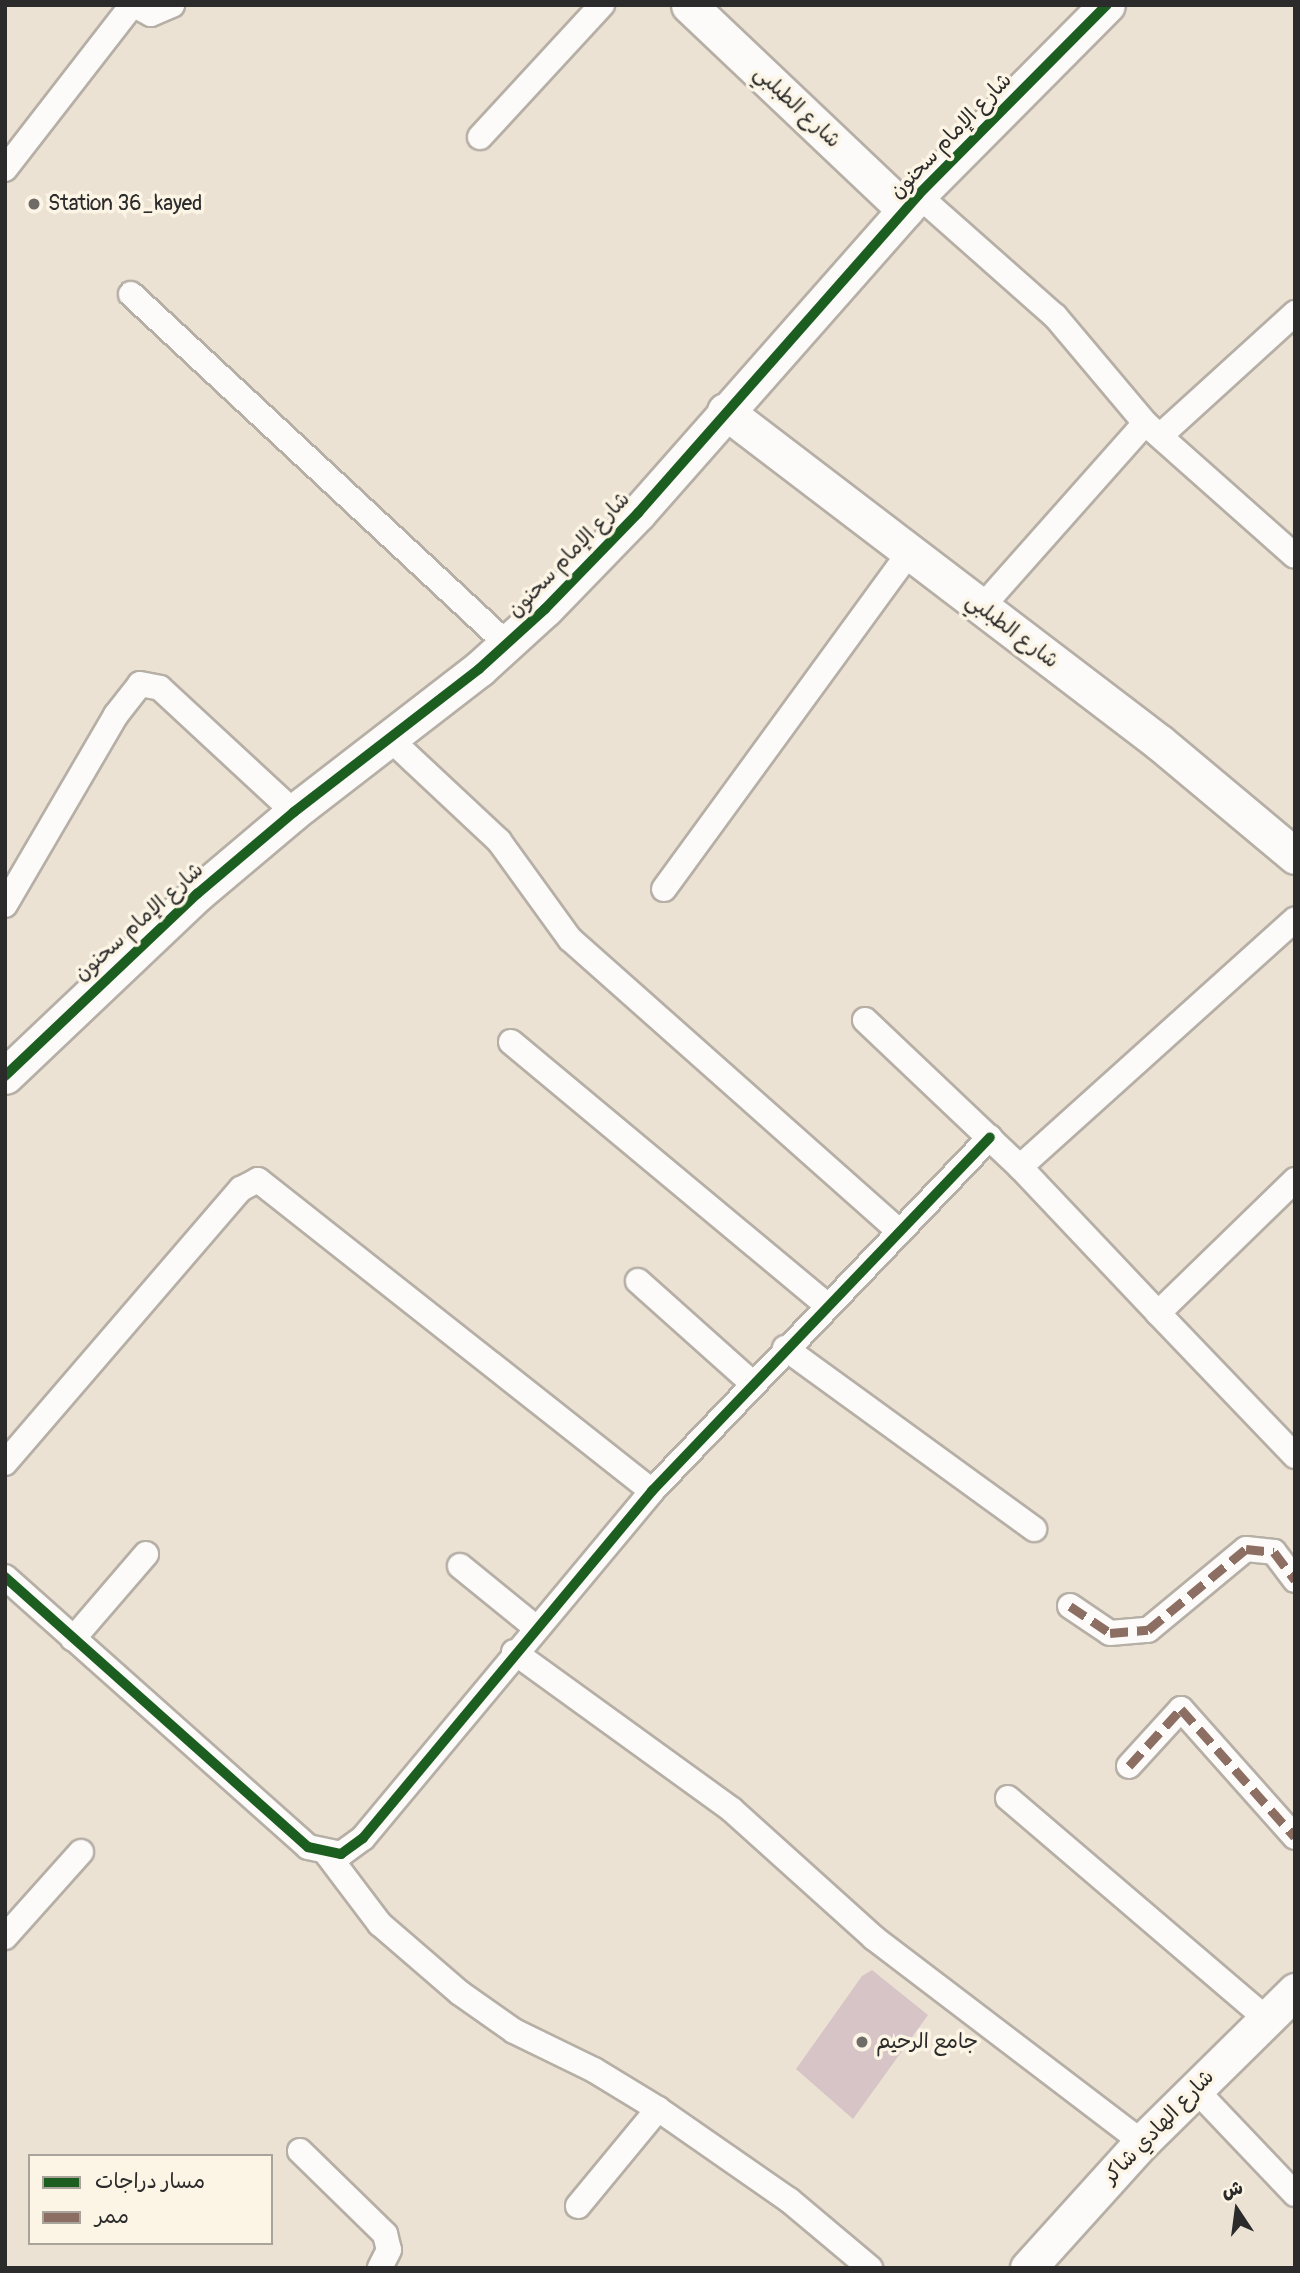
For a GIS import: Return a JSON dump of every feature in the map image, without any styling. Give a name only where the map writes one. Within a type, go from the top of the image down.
[{"type":"street","points":[[5,169],[133,5],[150,14],[173,5]]},
{"type":"street","points":[[480,137],[602,5]]},
{"type":"street","name":"شارع الطبلبي","points":[[689,5],[912,202]]},
{"type":"street","name":"شارع الإمام سحنون","points":[[5,1076],[197,894],[294,812],[507,644],[629,522],[912,202],[1108,5]]},
{"type":"street","points":[[912,202],[1055,316],[1152,430],[1295,556]]},
{"type":"street","points":[[131,294],[507,644]]},
{"type":"street","points":[[981,608],[1152,430],[1295,313]]},
{"type":"street","name":"شارع الطبلبي","points":[[725,411],[1160,743],[1295,856]]},
{"type":"street","points":[[664,889],[909,553]]},
{"type":"street","points":[[5,905],[116,715],[140,684],[160,688],[294,812]]},
{"type":"street","points":[[389,738],[499,841],[570,939],[900,1232]]},
{"type":"street","points":[[1020,1167],[1295,919]]},
{"type":"street","points":[[865,1020],[1020,1167],[1295,1456]]},
{"type":"street","points":[[510,1042],[827,1305]]},
{"type":"street","points":[[5,1577],[308,1847],[327,1854],[341,1854],[363,1838],[514,1652],[652,1491],[785,1348],[990,1137]]},
{"type":"street","points":[[5,1463],[241,1189],[258,1180],[652,1491]]},
{"type":"street","points":[[1158,1313],[1295,1180]]},
{"type":"street","points":[[638,1281],[752,1383]]},
{"type":"street","points":[[785,1348],[1034,1529]]},
{"type":"street","points":[[1070,1606],[1110,1633],[1148,1630],[1246,1549],[1274,1552],[1295,1580]]},
{"type":"street","points":[[73,1639],[146,1554]]},
{"type":"street","points":[[460,1566],[535,1627]]},
{"type":"street","points":[[514,1652],[732,1810],[874,1938],[1142,2142]]},
{"type":"street","points":[[1129,1766],[1181,1709],[1295,1838]]},
{"type":"street","points":[[1008,1798],[1267,2018]]},
{"type":"street","points":[[5,1937],[82,1852]]},
{"type":"street","points":[[327,1854],[360,1902],[433,1972],[514,2031],[594,2070],[750,2171],[870,2268]]},
{"type":"street","name":"شارع الهادي شاكر","points":[[1028,2268],[1142,2142],[1295,1991]]},
{"type":"street","points":[[1195,2090],[1295,2194]]},
{"type":"street","points":[[578,2206],[658,2109]]},
{"type":"street","points":[[300,2151],[386,2234],[389,2250],[380,2268]]},
{"type":"building","name":"جامع الرحيم","points":[[872,1970],[928,2015],[853,2119],[796,2069],[862,1976]]},
{"type":"marked path","points":[[1070,1606],[1110,1633],[1148,1630],[1246,1549],[1274,1552],[1295,1580]]},
{"type":"marked path","points":[[1129,1766],[1181,1709],[1295,1837]]},
{"type":"cycle path","points":[[5,1076],[197,894],[294,812],[479,669],[545,609],[638,513],[918,195],[1107,5]]},
{"type":"cycle path","points":[[5,1577],[308,1847],[341,1854],[363,1838],[652,1491],[990,1137]]},
{"type":"place","name":"Station 36_kayed","points":[[34,204]]},
{"type":"place","name":"جامع الرحيم","points":[[862,2042]]}]
